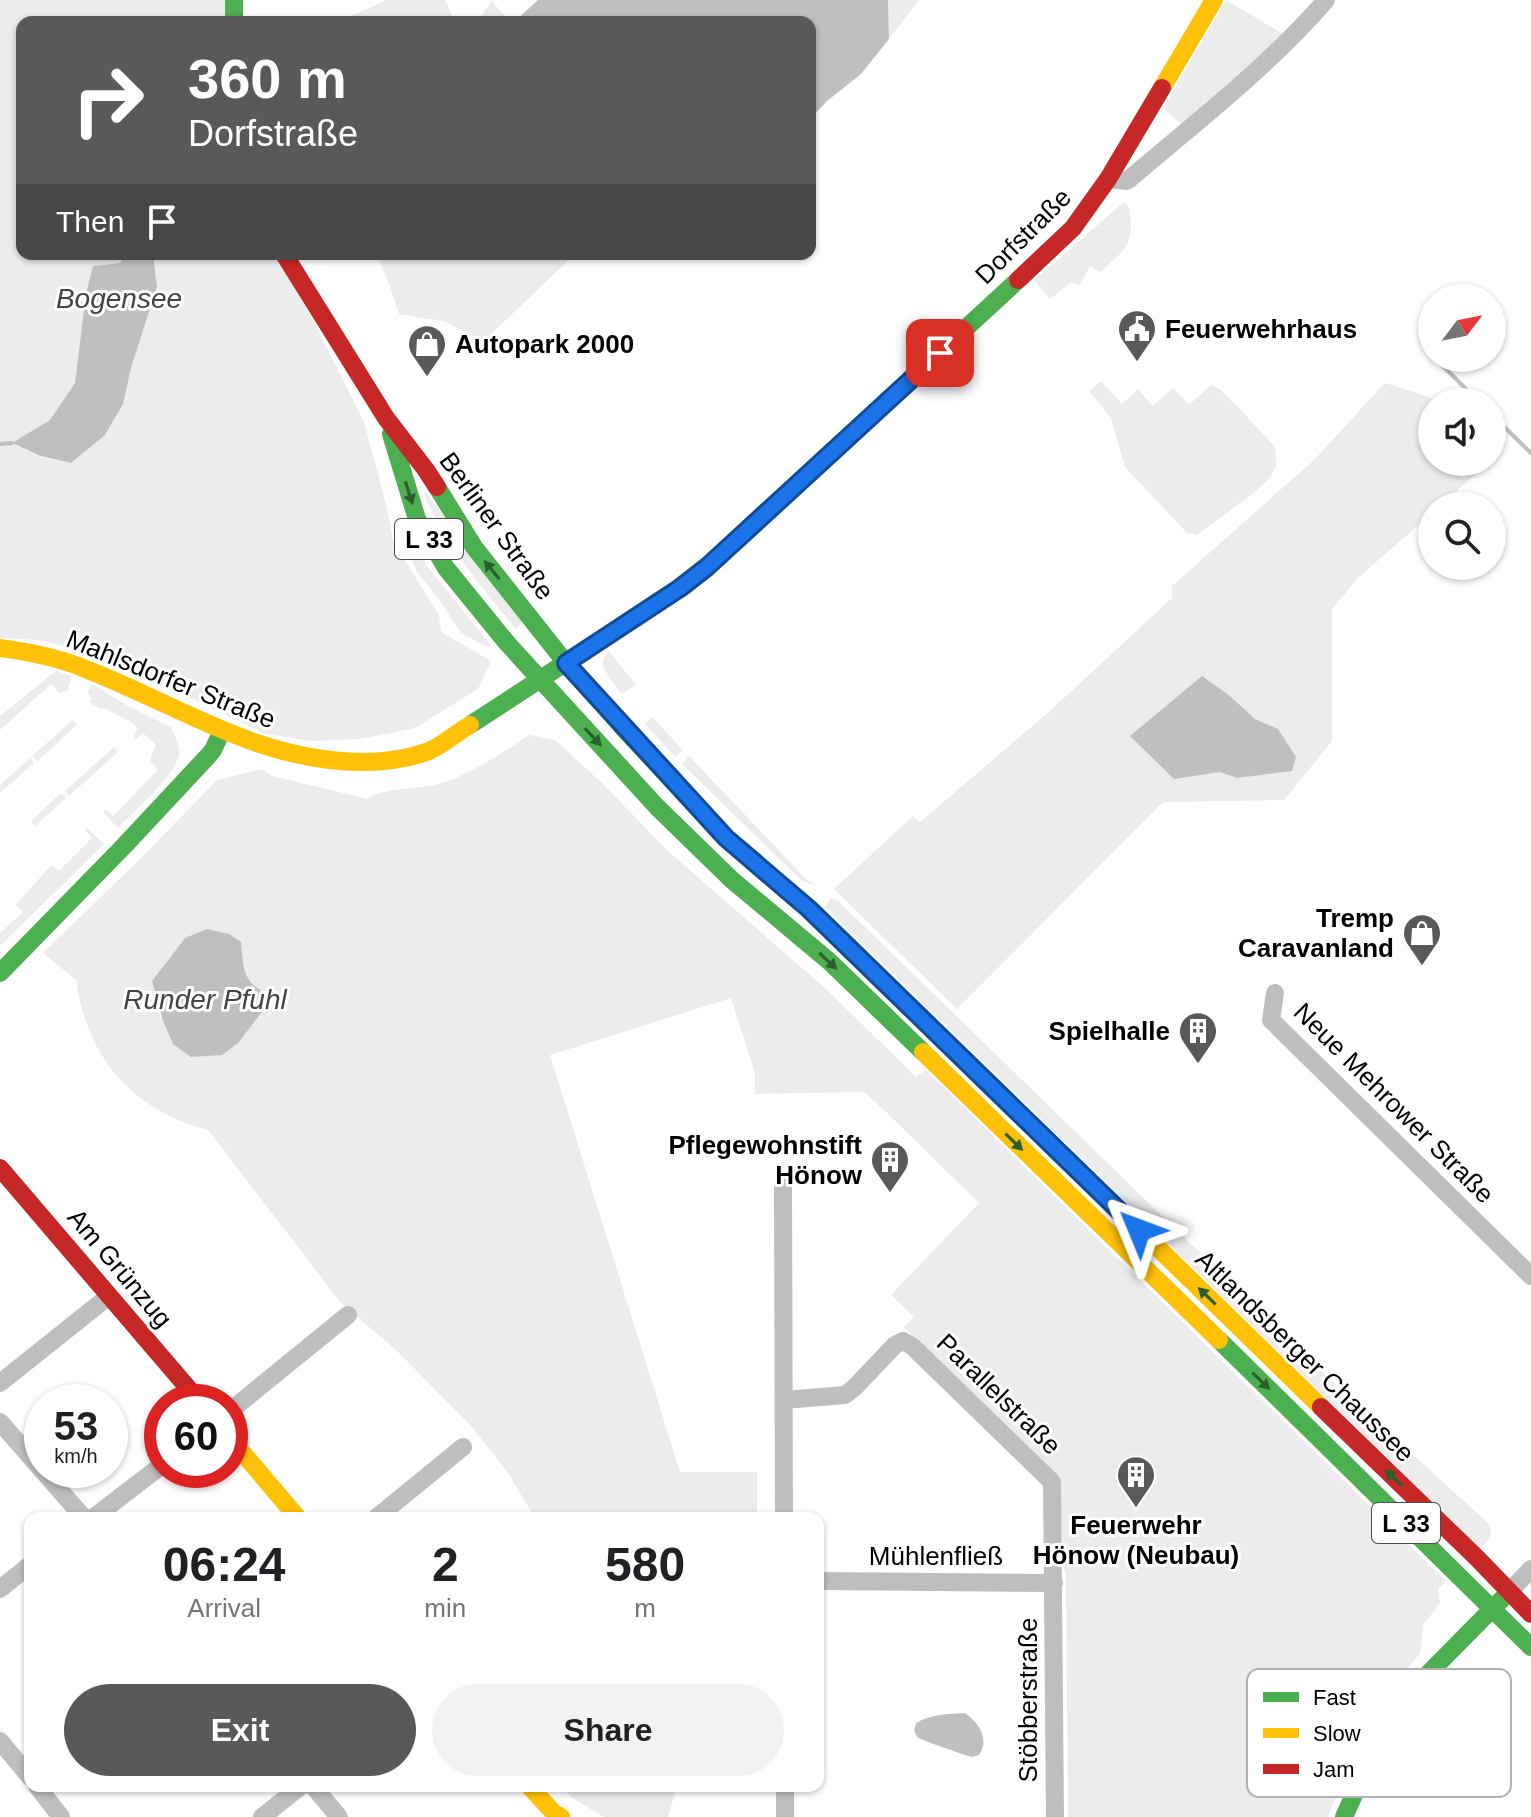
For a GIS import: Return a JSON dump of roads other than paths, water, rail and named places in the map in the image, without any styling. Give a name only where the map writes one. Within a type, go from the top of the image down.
[{"type":"main road","name":"Dorfstraße","points":[[540,680],[707,567],[1063,238],[1108,179],[1214,0]]},
{"type":"main road","name":"Berliner Straße","points":[[288,260],[386,418],[426,470],[474,547],[566,663]]},
{"type":"main road","name":"Berliner Straße","points":[[386,418],[417,519],[431,543],[446,568],[540,680]]},
{"type":"main road","name":"Mahlsdorfer Straße","points":[[0,648],[52,658],[86,669],[261,746],[354,763],[397,759],[427,752],[540,680]]},
{"type":"main road","name":"Altlandsberger Chaussee","points":[[566,663],[726,838],[809,909],[1531,1614]]},
{"type":"main road","name":"Altlandsberger Chaussee","points":[[540,680],[668,818],[732,880],[830,962],[1531,1647]]},
{"type":"main road","points":[[0,973],[208,756],[222,731]]},
{"type":"main road","name":"Am Grünzug","points":[[0,1168],[185,1384]]},
{"type":"main road","points":[[248,1459],[293,1512]]},
{"type":"main road","points":[[1433,1669],[1508,1593]]},
{"type":"main road","points":[[534,1792],[555,1816]]},
{"type":"main road","points":[[1344,1817],[1353,1797]]},
{"type":"street","points":[[1108,179],[1127,181],[1242,84],[1302,28],[1326,0]]},
{"type":"street","name":"Neue Mehrower Straße","points":[[1275,993],[1271,1020],[1531,1276]]},
{"type":"street","points":[[783,1180],[784,1512]]},
{"type":"street","points":[[0,1383],[109,1296]]},
{"type":"street","points":[[248,1396],[348,1315]]},
{"type":"street","name":"Parallelstraße","points":[[784,1400],[845,1395],[895,1345],[903,1341],[912,1346],[1052,1482],[1054,1583]]},
{"type":"street","points":[[0,1422],[24,1449]]},
{"type":"street","points":[[383,1512],[463,1447]]},
{"type":"street","points":[[101,1512],[144,1479]]},
{"type":"street","points":[[58,1488],[79,1512]]},
{"type":"street","points":[[1508,1593],[1531,1569]]},
{"type":"street","points":[[0,1589],[24,1570]]},
{"type":"street","name":"Mühlenfließ","points":[[824,1581],[1054,1583]]},
{"type":"street","name":"Stöbberstraße","points":[[1054,1583],[1055,1817]]},
{"type":"street","points":[[0,1741],[24,1770]]},
{"type":"street","points":[[42,1792],[61,1817]]},
{"type":"street","points":[[262,1817],[293,1792]]},
{"type":"street","points":[[318,1792],[339,1817]]},
{"type":"street","points":[[785,1792],[785,1817]]},
{"type":"water","points":[[538,0],[888,0],[889,39],[861,74],[816,113],[816,16],[521,16]]},
{"type":"water","name":"Bogensee","points":[[122,260],[154,260],[157,287],[123,404],[105,435],[71,463],[40,456],[12,443],[50,420],[75,383],[86,293],[93,266],[120,263]]},
{"type":"water","points":[[1202,676],[1255,719],[1278,729],[1296,757],[1292,771],[1237,778],[1220,772],[1174,779],[1130,736]]},
{"type":"water","name":"Runder Pfuhl","points":[[207,929],[229,934],[241,942],[247,976],[261,990],[262,1012],[238,1043],[222,1055],[191,1057],[173,1044],[152,981],[185,938]]},
{"type":"water","points":[[965,1713],[975,1722],[983,1737],[979,1755],[972,1757],[928,1742],[918,1738],[914,1731],[916,1723],[928,1718]]},
{"type":"waterway","points":[[1449,372],[1465,388]]},
{"type":"waterway","points":[[1506,429],[1531,453]]},
{"type":"waterway","points":[[0,444],[12,443]]},
{"type":"place","name":"Feuerwehrhaus","points":[[1137,363]]},
{"type":"place","name":"Autopark 2000","points":[[427,378]]},
{"type":"place","name":"Tremp Caravanland","points":[[1422,967]]},
{"type":"place","name":"Spielhalle","points":[[1198,1065]]},
{"type":"place","name":"Pflegewohnstift Hönow","points":[[890,1194]]},
{"type":"place","name":"Feuerwehr Hönow (Neubau)","points":[[1136,1509]]}]
